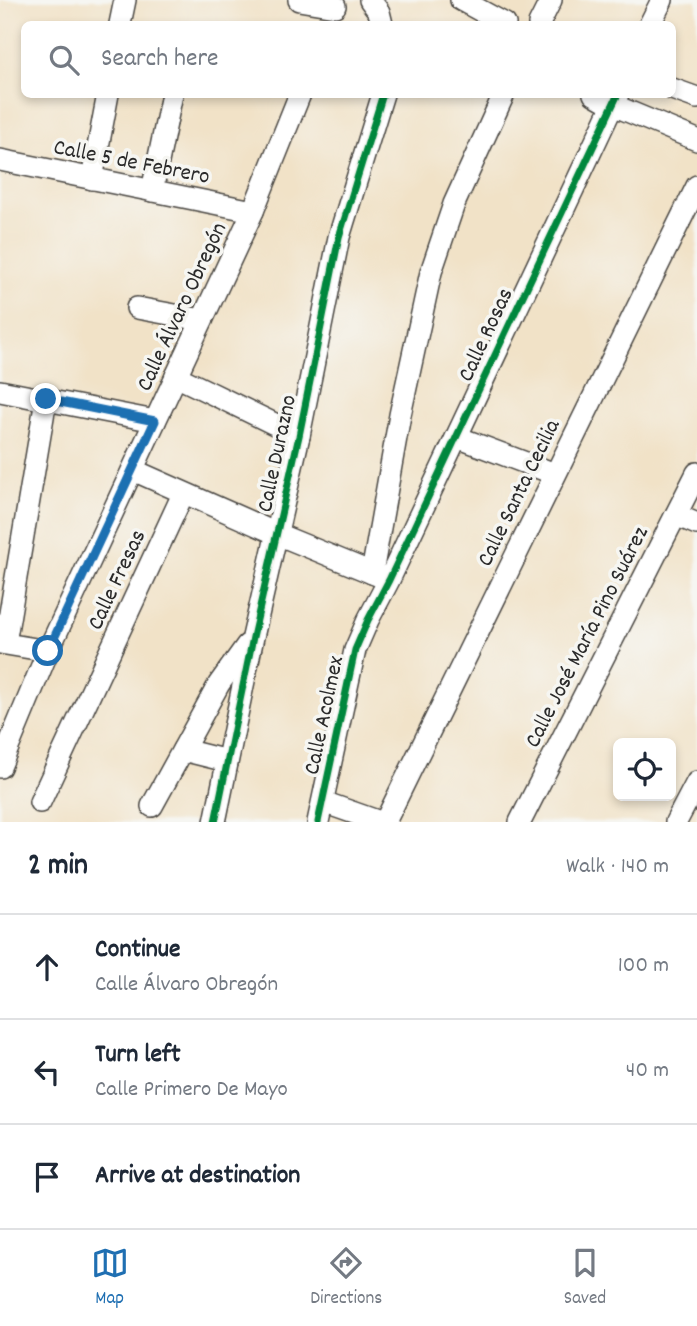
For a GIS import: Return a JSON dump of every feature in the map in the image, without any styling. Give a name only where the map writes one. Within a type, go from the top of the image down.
[{"type":"street","points":[[121,21],[125,0]]},
{"type":"street","points":[[299,0],[333,10]]},
{"type":"street","points":[[370,0],[379,12],[381,21]]},
{"type":"street","points":[[461,0],[499,21]]},
{"type":"street","points":[[540,21],[551,0]]},
{"type":"street","points":[[652,21],[662,0]]},
{"type":"street","points":[[676,90],[697,98]]},
{"type":"street","points":[[92,179],[107,98]]},
{"type":"street","points":[[152,191],[171,98]]},
{"type":"street","name":"Calle Álvaro Obregón","points":[[0,767],[48,651],[253,211],[298,98]]},
{"type":"street","name":"Calle Durazno","points":[[215,822],[253,637],[299,436],[339,237],[382,98]]},
{"type":"street","points":[[133,470],[183,494],[380,576],[400,415],[431,272],[454,205],[502,98]]},
{"type":"street","points":[[615,100],[697,140]]},
{"type":"street","name":"Calle Rosas","points":[[380,576],[457,437],[615,100]]},
{"type":"street","name":"Calle 5 de Febrero","points":[[1,164],[253,211]]},
{"type":"street","name":"Calle Santa Cecilia","points":[[383,822],[697,186]]},
{"type":"street","points":[[137,308],[202,320]]},
{"type":"street","points":[[176,376],[299,436]]},
{"type":"street","points":[[0,391],[155,421]]},
{"type":"street","points":[[46,399],[3,643],[48,651]]},
{"type":"street","points":[[457,437],[555,474]]},
{"type":"street","name":"Calle José María Pino Suárez","points":[[520,822],[697,472]]},
{"type":"street","name":"Calle Fresas","points":[[40,802],[183,494]]},
{"type":"street","points":[[676,515],[697,524]]},
{"type":"street","name":"Calle Acolmex","points":[[320,812],[355,650],[368,620],[380,576]]},
{"type":"street","points":[[152,806],[219,684],[253,637]]},
{"type":"street","points":[[183,750],[227,761]]},
{"type":"street","points":[[676,822],[697,782]]},
{"type":"street","points":[[320,812],[383,822]]},
{"type":"cycle path","points":[[215,822],[253,637],[299,436],[339,237],[382,98]]},
{"type":"cycle path","points":[[318,822],[355,650],[616,98]]},
{"type":"route","points":[[46,399],[155,421],[48,651]]}]
